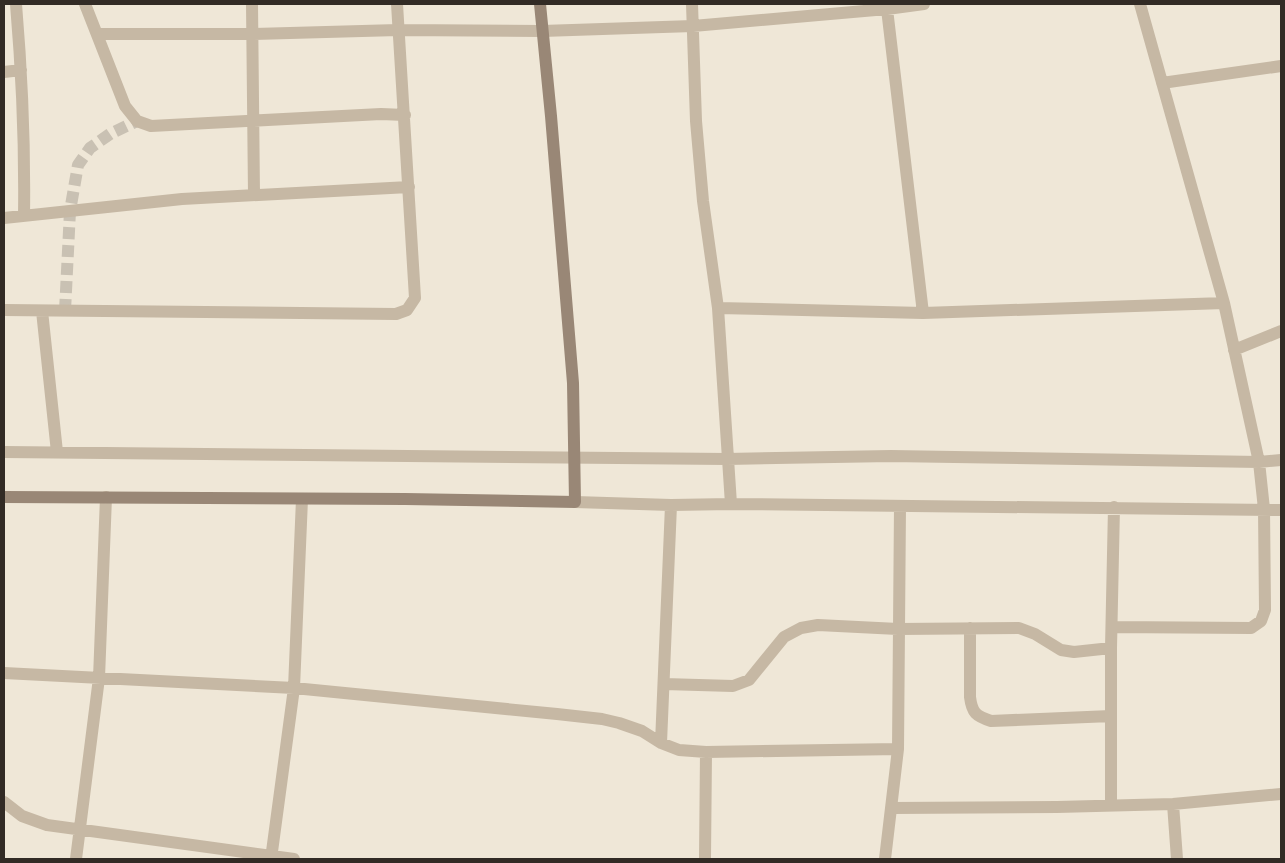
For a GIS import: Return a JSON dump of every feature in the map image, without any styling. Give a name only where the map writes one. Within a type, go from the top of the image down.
[{"type":"street","points":[[16,4],[25,148],[24,216]]},
{"type":"street","points":[[85,4],[125,106],[137,121],[151,126],[381,114],[405,115]]},
{"type":"street","points":[[252,4],[254,195]]},
{"type":"street","points":[[4,310],[396,314],[407,310],[415,298],[397,4]]},
{"type":"street","points":[[540,4],[573,382],[575,502]]},
{"type":"street","points":[[692,4],[697,130],[703,201],[718,308],[730,504]]},
{"type":"street","points":[[98,34],[252,34],[398,30],[542,31],[693,26],[924,4]]},
{"type":"street","points":[[1112,627],[1251,628],[1261,621],[1265,610],[1264,509],[1259,462],[1224,303],[1140,4]]},
{"type":"street","points":[[887,9],[923,313]]},
{"type":"street","points":[[1162,83],[1281,66]]},
{"type":"street","points":[[4,72],[21,70]]},
{"type":"street","points":[[4,218],[182,199],[409,187]]},
{"type":"street","points":[[718,308],[923,313],[1224,303]]},
{"type":"street","points":[[42,311],[57,452]]},
{"type":"street","points":[[1234,350],[1281,331]]},
{"type":"street","points":[[4,452],[727,459],[891,456],[1259,462],[1281,460]]},
{"type":"street","points":[[4,497],[1281,510]]},
{"type":"street","points":[[76,859],[99,678],[106,497]]},
{"type":"street","points":[[271,858],[294,688],[302,499]]},
{"type":"street","points":[[661,743],[671,505]]},
{"type":"street","points":[[885,859],[898,749],[900,506]]},
{"type":"street","points":[[1111,806],[1111,648],[1114,507]]},
{"type":"street","points":[[664,684],[733,686],[749,680],[784,637],[801,628],[818,625],[898,629],[1019,628],[1035,634],[1061,650],[1074,652],[1111,648]]},
{"type":"street","points":[[970,628],[971,708],[979,716],[991,721],[1111,716]]},
{"type":"street","points":[[4,673],[294,688],[602,719],[642,732],[661,743],[679,750],[706,752],[898,749]]},
{"type":"street","points":[[705,859],[706,752]]},
{"type":"street","points":[[892,808],[1173,804],[1281,794]]},
{"type":"street","points":[[4,802],[22,816],[48,825],[271,858],[294,859]]},
{"type":"street","points":[[1173,804],[1177,859]]},
{"type":"tunnel","points":[[65,311],[70,211],[78,165],[90,148],[110,134],[137,121]]}]
